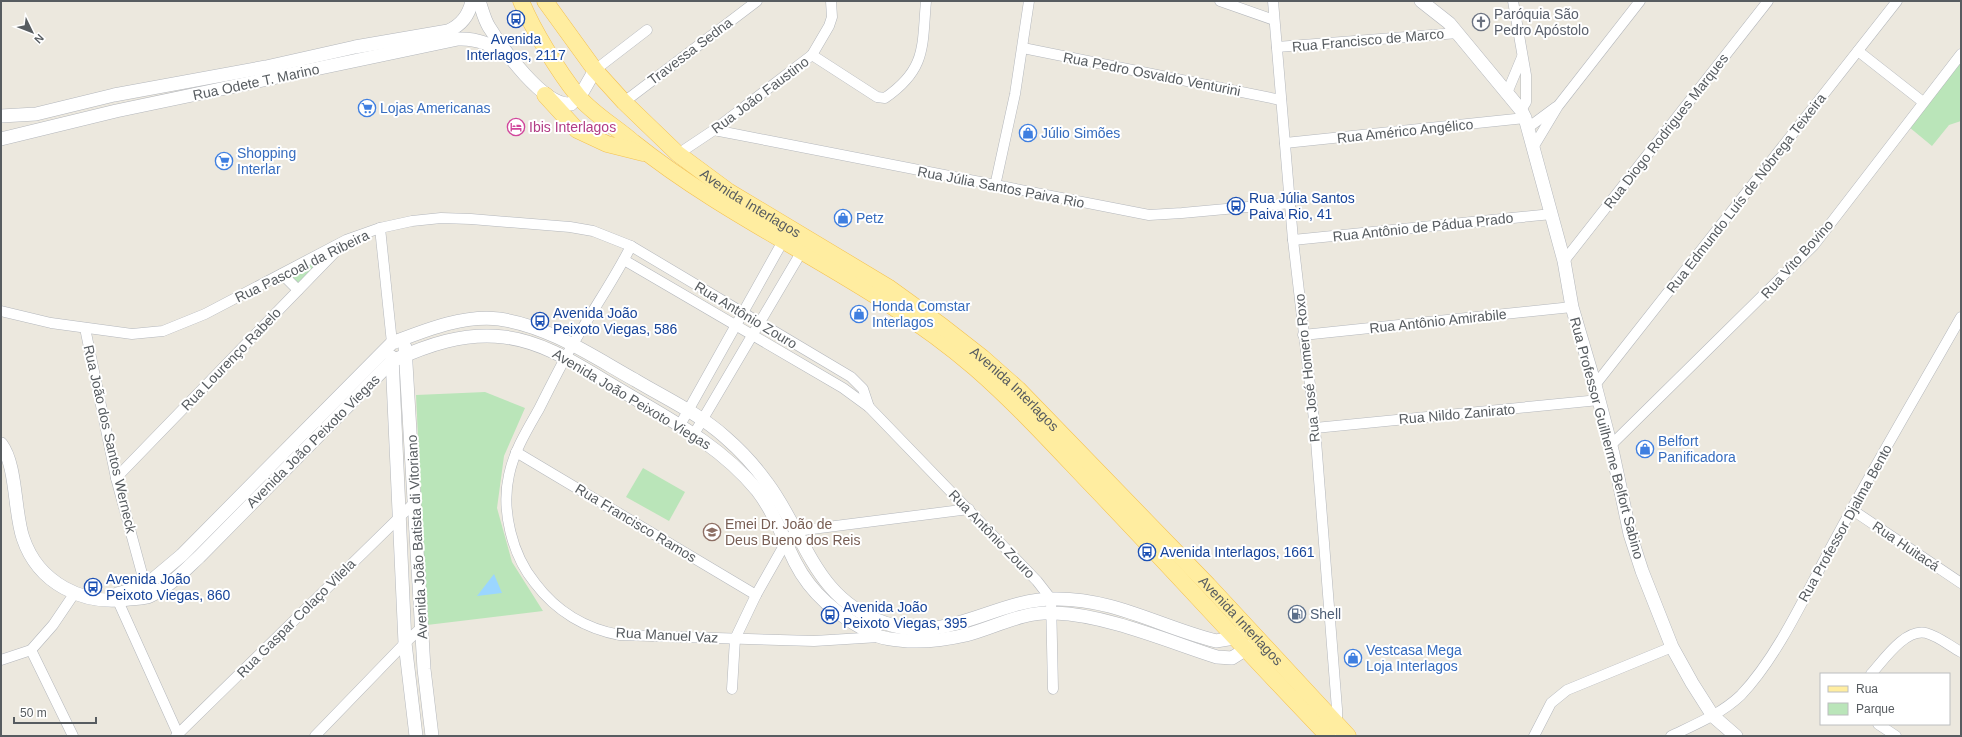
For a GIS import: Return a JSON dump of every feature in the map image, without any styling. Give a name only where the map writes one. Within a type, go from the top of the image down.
[{"type":"main road","name":"Avenida Interlagos","points":[[521,1],[542,41],[579,97],[650,155],[720,205],[876,295],[922,327],[973,367],[1013,402],[1143,538],[1234,638],[1252,646],[1338,733]]},
{"type":"main road","name":"Avenida Interlagos","points":[[547,2],[595,70],[624,102],[678,154],[728,191],[888,287],[983,358],[1018,389],[1208,586],[1245,627],[1252,646]]},
{"type":"main road","points":[[545,95],[577,130],[607,144],[650,155]]},
{"type":"street","name":"Rua Odete T. Marino","points":[[1,117],[36,114],[114,95],[266,67],[355,47],[448,30],[455,28],[467,16],[472,1]]},
{"type":"street","points":[[479,1],[487,25],[508,55],[545,95],[558,103],[565,105],[571,104],[579,97],[595,70],[647,30]]},
{"type":"street","name":"Travessa Sedna","points":[[624,102],[757,1]]},
{"type":"street","name":"Rua João Faustino","points":[[678,154],[714,130],[812,55],[832,18],[831,1]]},
{"type":"street","points":[[812,55],[877,96],[885,98],[913,72],[918,64],[921,55],[926,1]]},
{"type":"street","points":[[995,186],[1016,94],[1029,1]]},
{"type":"street","points":[[1220,1],[1274,20]]},
{"type":"street","name":"Rua José Homero Roxo","points":[[1273,1],[1293,240],[1315,428],[1338,733]]},
{"type":"street","points":[[1421,1],[1449,22]]},
{"type":"street","points":[[1433,1],[1507,93],[1525,118]]},
{"type":"street","points":[[1513,1],[1526,75],[1525,118]]},
{"type":"street","points":[[1534,146],[1558,106],[1640,1]]},
{"type":"street","name":"Rua Diogo Rodrigues Marques","points":[[1564,261],[1768,1]]},
{"type":"street","name":"Rua Edmundo Luís de Nóbrega Teixeira","points":[[1595,385],[1897,1]]},
{"type":"street","name":"Rua Francisco de Marco","points":[[1277,47],[1458,33]]},
{"type":"street","name":"Rua Odete T. Marino","points":[[3,136],[458,39],[470,39],[484,42],[508,55]]},
{"type":"street","name":"Rua Pedro Osvaldo Venturini","points":[[1023,48],[1281,100]]},
{"type":"street","points":[[1858,51],[1923,102]]},
{"type":"street","name":"Rua Vito Bovino","points":[[1611,445],[1814,245],[1961,54]]},
{"type":"street","points":[[1507,93],[1522,55]]},
{"type":"street","points":[[1525,118],[1544,114],[1558,106]]},
{"type":"street","name":"Rua Professor Guilherme Belfort Sabino","points":[[1525,118],[1552,214],[1564,261],[1572,307],[1611,445],[1630,534],[1640,565],[1672,647],[1692,683],[1713,716],[1736,736]]},
{"type":"street","name":"Rua Américo Angélico","points":[[1285,143],[1525,118]]},
{"type":"street","name":"Rua Júlia Santos Paiva Rio","points":[[714,130],[1149,215],[1291,203]]},
{"type":"street","name":"Rua Antônio de Pádua Prado","points":[[1293,240],[1552,214]]},
{"type":"street","name":"Rua Pascoal da Ribeira","points":[[1,311],[51,323],[132,334],[163,331],[206,314],[346,240],[380,228],[412,221],[441,218],[501,220],[593,231],[631,246]]},
{"type":"street","points":[[380,228],[392,343]]},
{"type":"street","name":"Rua Lourenço Rabelo","points":[[116,478],[346,240]]},
{"type":"street","points":[[680,425],[783,241]]},
{"type":"street","name":"Rua Manuel Vaz","points":[[631,246],[572,345],[516,452],[507,485],[506,511],[518,551],[528,575],[545,596],[577,620],[603,632],[620,635],[814,641],[879,637]]},
{"type":"street","name":"Rua Antônio Zouro","points":[[631,246],[855,380],[863,390],[869,407]]},
{"type":"street","points":[[694,434],[704,420],[802,251]]},
{"type":"street","name":"Rua Antônio Zouro","points":[[624,260],[843,388],[869,407],[1037,581],[1051,599]]},
{"type":"street","points":[[282,274],[298,290]]},
{"type":"street","name":"Rua Antônio Amirabile","points":[[1303,335],[1572,307]]},
{"type":"street","name":"Rua Professor Djalma Bento","points":[[1671,736],[1713,716],[1741,694],[1768,661],[1851,509],[1961,317]]},
{"type":"street","name":"Avenida João Peixoto Viegas","points":[[74,594],[107,597],[147,592],[392,343],[429,328],[451,323],[498,319],[546,331],[704,420],[725,437],[767,482],[779,500],[811,561],[838,596],[860,613],[885,624],[906,628],[928,629],[954,625],[1017,605],[1051,599],[1083,599],[1105,603],[1209,639],[1223,641],[1234,638]]},
{"type":"street","name":"Rua João dos Santos Werneck","points":[[85,328],[116,478],[147,592]]},
{"type":"street","name":"Avenida João Peixoto Viegas","points":[[1,444],[5,449],[10,466],[22,537],[27,549],[43,573],[59,586],[74,594],[105,601],[118,601],[166,587],[200,557],[392,361],[454,338],[480,335],[529,341],[565,358],[680,425],[714,447],[757,490],[772,512],[796,564],[807,582],[823,600],[840,615],[879,637],[918,642],[944,639],[968,634],[1023,616],[1052,612],[1080,615],[1105,621],[1217,657],[1232,658],[1252,646]]},
{"type":"street","name":"Avenida João Batista di Vitoriano","points":[[405,338],[416,502],[424,669],[432,736]]},
{"type":"street","name":"Avenida João Batista di Vitoriano","points":[[392,343],[405,643],[416,736]]},
{"type":"street","name":"Rua Nildo Zanirato","points":[[1315,428],[1599,400]]},
{"type":"street","name":"Rua Francisco Ramos","points":[[516,452],[756,595]]},
{"type":"street","name":"Rua Gaspar Colaço Vilela","points":[[177,735],[400,515],[416,502]]},
{"type":"street","points":[[732,689],[735,638],[756,595],[786,542],[796,531],[968,509]]},
{"type":"street","name":"Rua Huitacá","points":[[1851,509],[1961,582]]},
{"type":"street","points":[[1,660],[31,650],[53,625],[74,594]]},
{"type":"street","points":[[1051,599],[1053,689]]},
{"type":"street","points":[[118,601],[177,735]]},
{"type":"street","points":[[315,736],[422,627]]},
{"type":"street","points":[[1234,638],[1245,627]]},
{"type":"street","points":[[1872,673],[1897,644],[1919,632],[1937,637],[1961,652]]},
{"type":"street","points":[[1534,736],[1551,703],[1567,690],[1672,647]]},
{"type":"street","points":[[31,650],[73,736]]},
{"type":"street","points":[[1880,725],[1896,736]]},
{"type":"green space","points":[[1961,62],[1961,121],[1949,125],[1932,146],[1909,127]]},
{"type":"green space","points":[[324,256],[295,286],[286,276]]},
{"type":"green space","points":[[485,392],[525,408],[504,456],[497,508],[512,562],[543,611],[427,625],[416,395]]},
{"type":"green space","points":[[643,468],[685,492],[669,521],[626,497]]},
{"type":"water","points":[[494,574],[502,593],[477,596]]},
{"type":"place","name":"Avenida Interlagos, 2117","points":[[516,19]]},
{"type":"place","name":"Paróquia São Pedro Apóstolo","points":[[1481,22]]},
{"type":"place","name":"Lojas Americanas","points":[[367,108]]},
{"type":"place","name":"Ibis Interlagos","points":[[516,127]]},
{"type":"place","name":"Júlio Simões","points":[[1028,133]]},
{"type":"place","name":"Shopping Interlar","points":[[224,161]]},
{"type":"place","name":"Rua Júlia Santos Paiva Rio, 41","points":[[1236,206]]},
{"type":"place","name":"Petz","points":[[843,218]]},
{"type":"place","name":"Honda Comstar Interlagos","points":[[859,314]]},
{"type":"place","name":"Avenida João Peixoto Viegas, 586","points":[[540,321]]},
{"type":"place","name":"Belfort Panificadora","points":[[1645,449]]},
{"type":"place","name":"Emei Dr. João de Deus Bueno dos Reis","points":[[712,532]]},
{"type":"place","name":"Avenida Interlagos, 1661","points":[[1147,552]]},
{"type":"place","name":"Avenida João Peixoto Viegas, 860","points":[[93,587]]},
{"type":"place","name":"Shell","points":[[1297,614]]},
{"type":"place","name":"Avenida João Peixoto Viegas, 395","points":[[830,615]]},
{"type":"place","name":"Vestcasa Mega Loja Interlagos","points":[[1353,658]]}]
